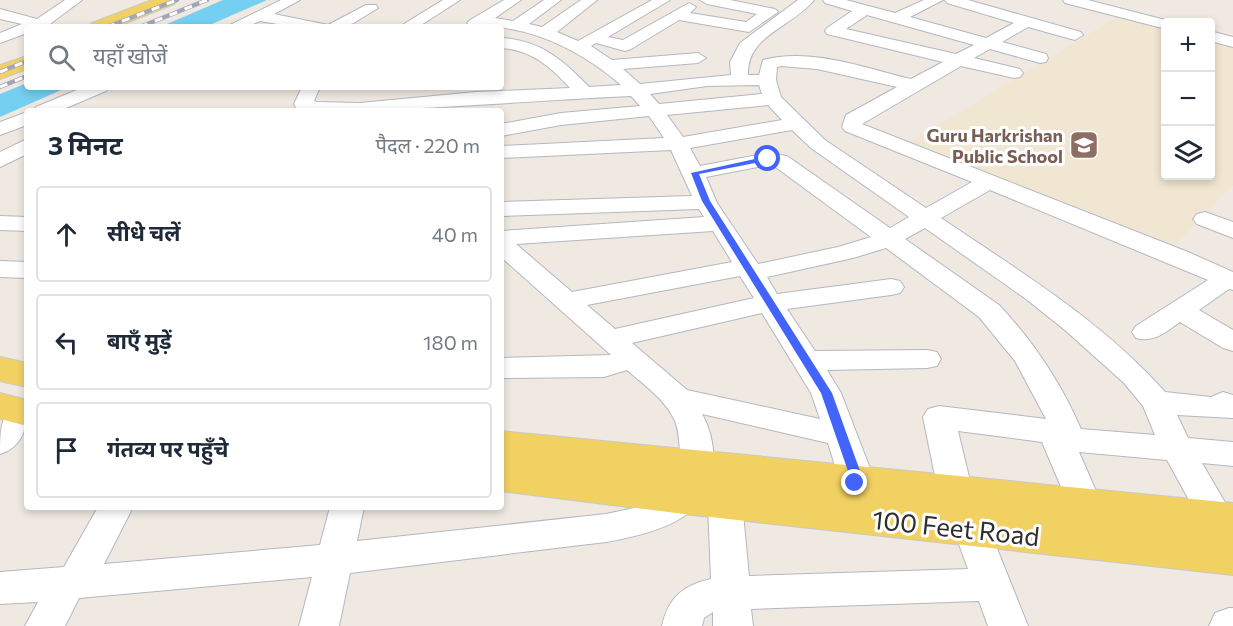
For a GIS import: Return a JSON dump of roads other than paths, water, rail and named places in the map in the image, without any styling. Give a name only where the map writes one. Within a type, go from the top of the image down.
[{"type":"main road","points":[[106,24],[166,0]]},
{"type":"main road","points":[[124,24],[184,0]]},
{"type":"main road","points":[[0,66],[24,56]]},
{"type":"main road","points":[[0,73],[24,63]]},
{"type":"main road","points":[[0,369],[24,374]]},
{"type":"main road","name":"100 Feet Road","points":[[504,447],[702,489],[855,483],[965,511],[1085,505],[1228,532]]},
{"type":"main road","name":"100 Feet Road","points":[[504,476],[702,489],[1228,532]]},
{"type":"street","points":[[240,24],[293,0]]},
{"type":"street","points":[[412,24],[453,0]]},
{"type":"street","points":[[475,24],[514,0]]},
{"type":"street","points":[[516,26],[554,0]]},
{"type":"street","points":[[545,33],[590,0]]},
{"type":"street","points":[[677,15],[749,27],[770,12],[707,0]]},
{"type":"street","points":[[740,81],[739,62],[746,46],[805,0]]},
{"type":"street","points":[[830,0],[897,18],[983,46]]},
{"type":"street","points":[[897,18],[936,0]]},
{"type":"street","points":[[952,0],[1068,33],[1023,53]]},
{"type":"street","points":[[1070,0],[1161,23]]},
{"type":"street","points":[[51,1],[72,2]]},
{"type":"street","points":[[504,25],[516,26],[586,42],[625,46],[689,7],[662,1],[586,42]]},
{"type":"street","points":[[31,24],[72,2]]},
{"type":"street","points":[[943,22],[977,7]]},
{"type":"street","points":[[341,24],[371,8]]},
{"type":"street","points":[[817,45],[865,9]]},
{"type":"street","points":[[0,14],[26,24]]},
{"type":"street","points":[[257,16],[304,24]]},
{"type":"street","points":[[1022,21],[1023,24],[853,120],[852,127],[990,181],[1230,281]]},
{"type":"street","points":[[622,22],[656,29]]},
{"type":"street","points":[[0,26],[24,25]]},
{"type":"street","points":[[867,38],[887,26],[1040,58]]},
{"type":"street","points":[[0,38],[24,27]]},
{"type":"street","points":[[1215,37],[1233,42]]},
{"type":"street","points":[[770,90],[769,64],[772,62],[817,45],[867,38],[1014,73]]},
{"type":"street","points":[[586,42],[637,90],[695,173],[713,212],[826,393],[854,471],[855,483]]},
{"type":"street","points":[[504,43],[520,44],[552,60],[583,92]]},
{"type":"street","points":[[817,45],[915,86]]},
{"type":"street","points":[[610,65],[701,51],[707,81]]},
{"type":"street","points":[[852,57],[933,76]]},
{"type":"street","points":[[368,108],[637,90],[707,81],[740,81],[770,90],[796,123],[821,146],[995,265],[1076,325],[1134,376],[1156,402],[1177,448],[1228,532]]},
{"type":"street","points":[[50,108],[93,90]]},
{"type":"street","points":[[309,90],[303,101],[307,106],[340,108]]},
{"type":"street","points":[[357,108],[366,90]]},
{"type":"street","points":[[452,90],[478,99]]},
{"type":"street","points":[[504,130],[561,120],[653,110],[770,90]]},
{"type":"street","points":[[2,129],[24,119]]},
{"type":"street","points":[[504,152],[676,144],[796,123]]},
{"type":"street","points":[[2,129],[24,133]]},
{"type":"street","points":[[695,173],[777,159],[821,146]]},
{"type":"street","points":[[0,161],[24,147]]},
{"type":"street","points":[[777,159],[948,279],[1005,327],[1045,387],[1085,505]]},
{"type":"street","points":[[564,301],[844,254],[888,239],[990,181]]},
{"type":"street","points":[[504,209],[713,212]]},
{"type":"street","points":[[504,238],[713,212]]},
{"type":"street","points":[[1205,219],[1233,231]]},
{"type":"street","points":[[0,223],[24,224]]},
{"type":"street","points":[[504,247],[677,398],[691,422],[702,489],[732,610]]},
{"type":"street","points":[[0,269],[24,270]]},
{"type":"street","points":[[1146,332],[1230,281]]},
{"type":"street","points":[[610,339],[770,303],[891,287]]},
{"type":"street","points":[[1180,310],[1233,342]]},
{"type":"street","points":[[504,368],[604,367],[632,359]]},
{"type":"street","points":[[806,361],[927,359]]},
{"type":"street","points":[[677,398],[842,435]]},
{"type":"street","points":[[1156,402],[1228,410]]},
{"type":"street","points":[[0,442],[17,410]]},
{"type":"street","points":[[1008,626],[990,584],[965,511],[939,417],[1054,432],[1063,438],[1233,454]]},
{"type":"street","points":[[0,588],[71,584],[335,560],[606,528],[641,521],[702,489]]},
{"type":"street","points":[[45,626],[114,510]]},
{"type":"street","points":[[319,626],[346,510]]},
{"type":"street","points":[[682,626],[689,604],[699,597],[732,610],[990,584]]},
{"type":"water","points":[[223,0],[267,0],[212,24],[167,24]]},
{"type":"water","points":[[24,84],[24,90],[61,90],[0,117],[0,94]]},
{"type":"railway","points":[[115,24],[177,0]]},
{"type":"railway","points":[[147,24],[207,0]]},
{"type":"railway","points":[[0,72],[24,62]]},
{"type":"railway","points":[[0,87],[24,77]]},
{"type":"place","name":"Guru Harkrishan Public School","points":[[1084,145]]}]
